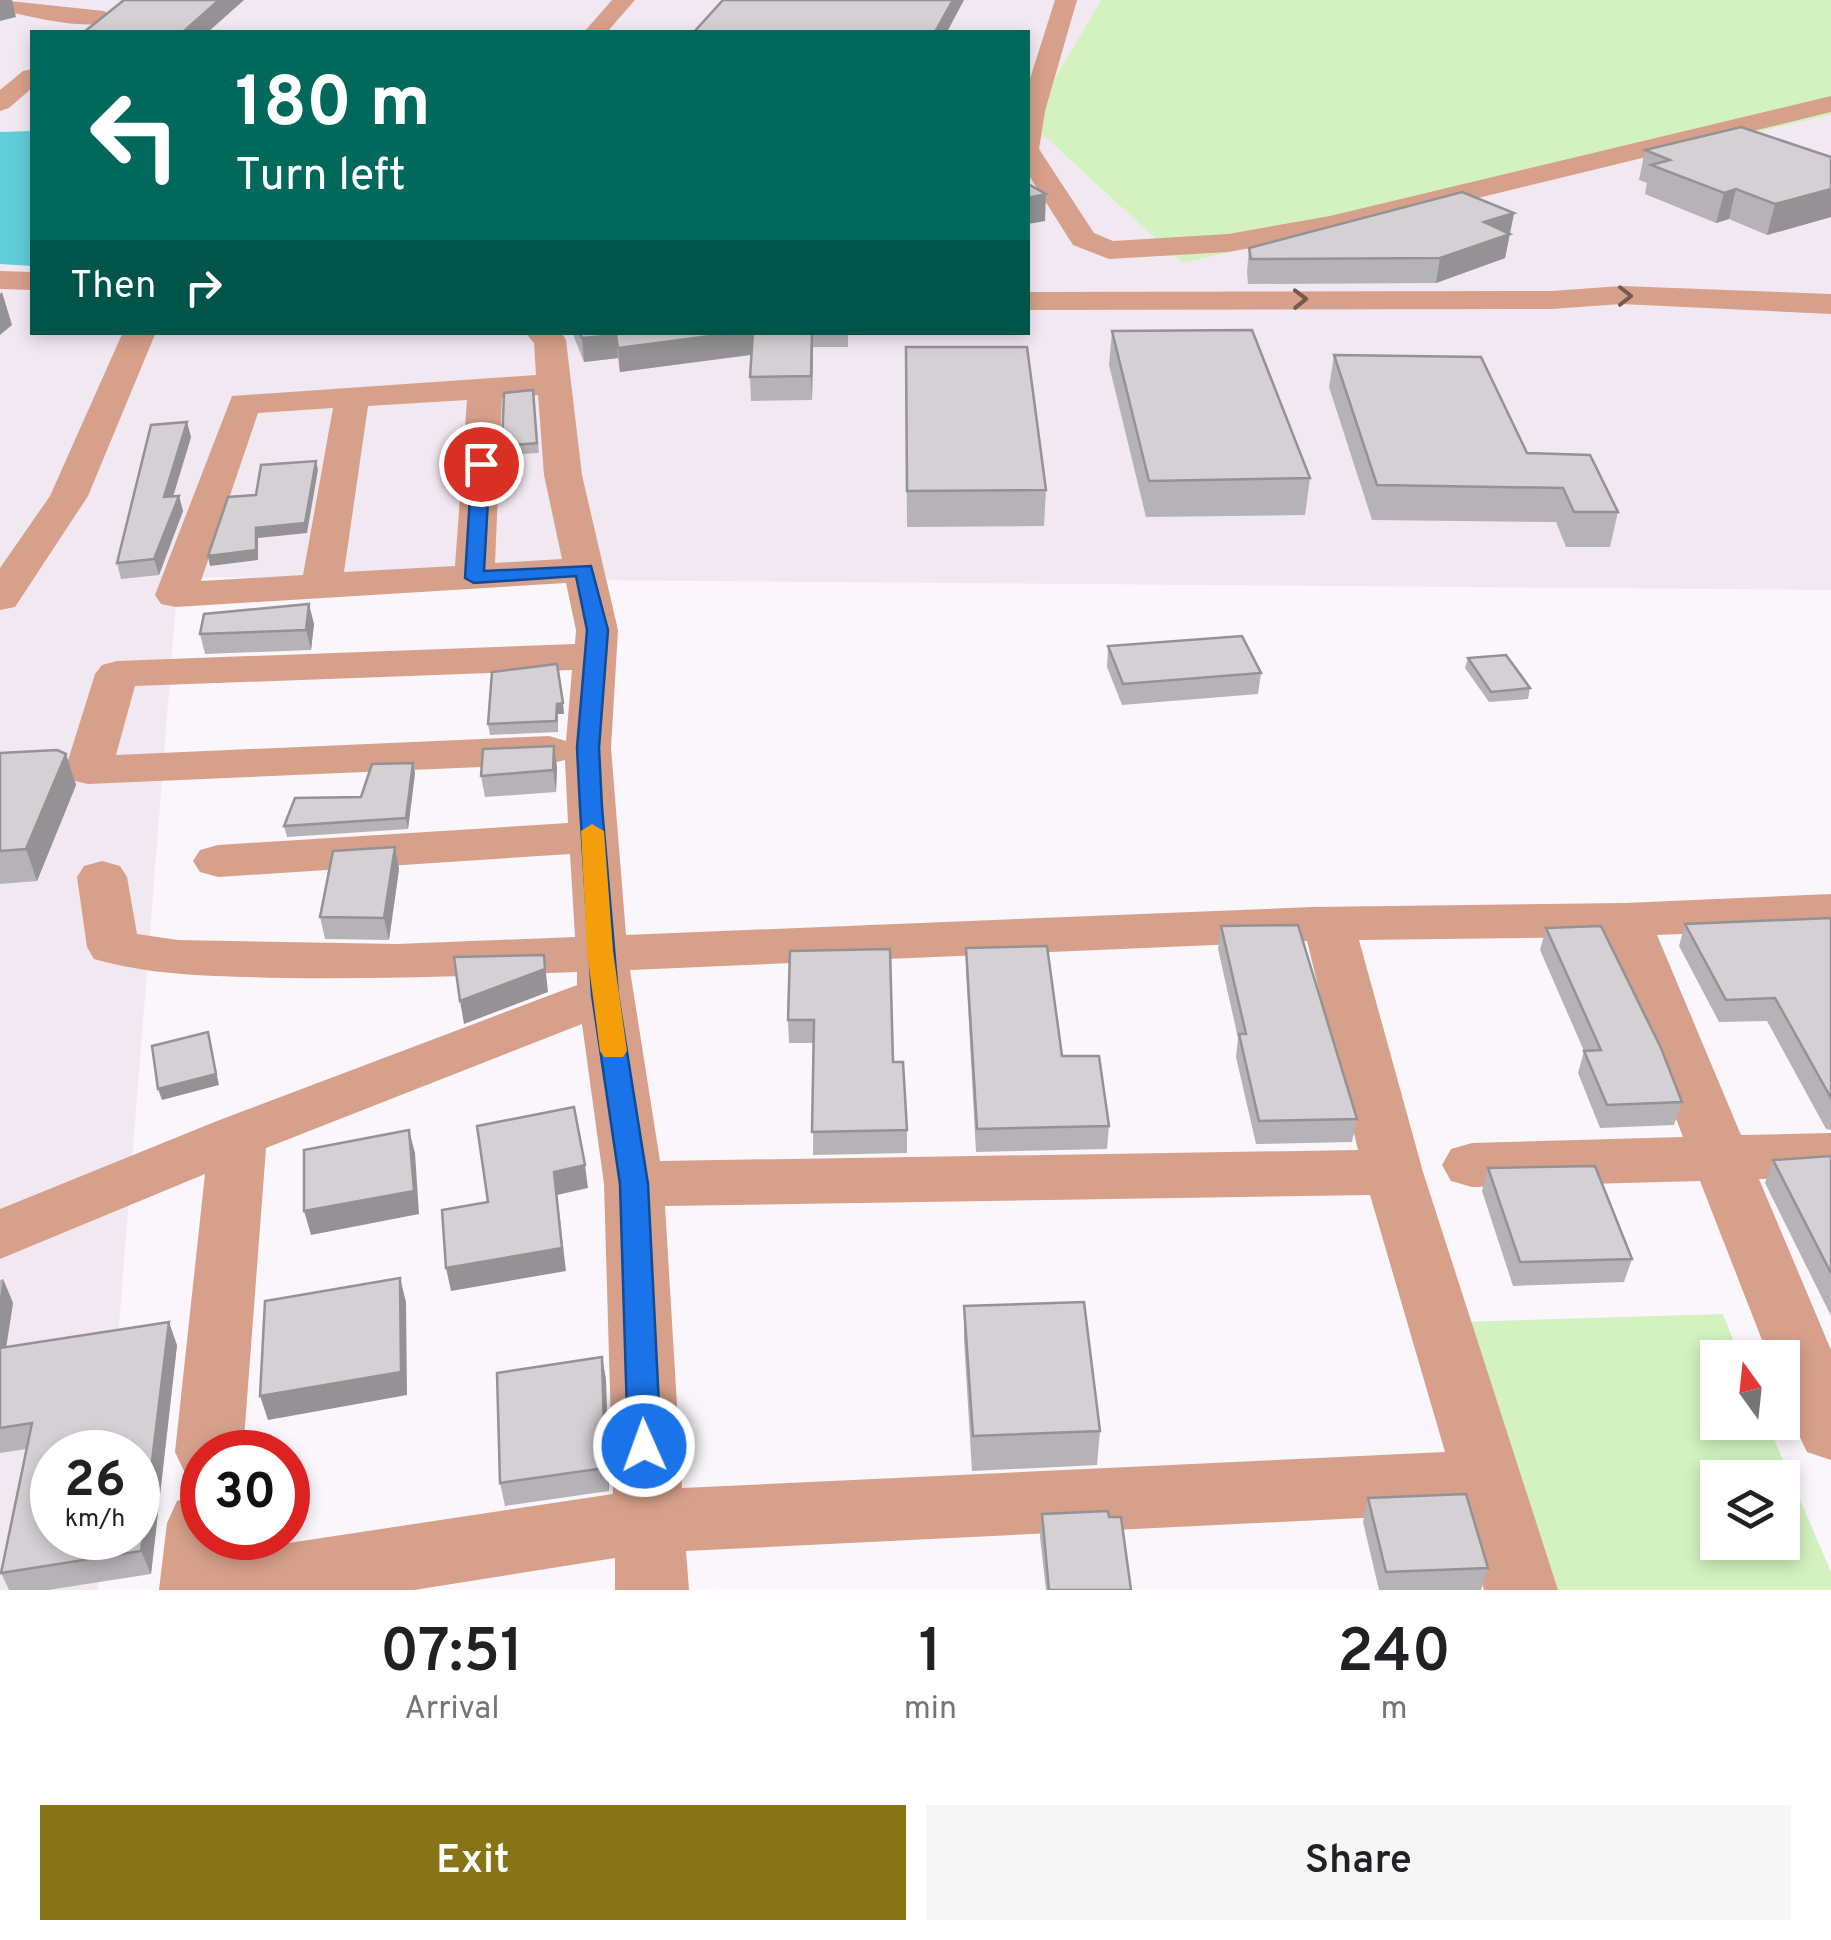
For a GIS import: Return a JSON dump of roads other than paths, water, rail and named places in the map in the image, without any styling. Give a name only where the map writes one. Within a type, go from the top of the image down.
[{"type":"street","points":[[0,2],[96,25],[127,0]]},
{"type":"street","points":[[597,30],[624,0]]},
{"type":"street","points":[[1030,128],[1066,0]]},
{"type":"street","points":[[0,80],[30,78]]},
{"type":"street","points":[[0,106],[30,79]]},
{"type":"street","points":[[1030,156],[1082,239],[1110,250],[1188,246],[1330,225],[1831,104]]},
{"type":"street","points":[[0,106],[30,107]]},
{"type":"street","points":[[0,280],[30,281]]},
{"type":"street","points":[[1030,301],[1552,300],[1621,295],[1831,304]]},
{"type":"street","points":[[1030,324],[1647,322],[1831,328]]},
{"type":"street","points":[[0,598],[70,496],[139,335]]},
{"type":"street","points":[[544,335],[550,340],[563,474],[598,630],[588,748],[593,837],[602,973],[634,1184],[652,1590]]},
{"type":"street","points":[[554,384],[244,403],[176,595],[584,570]]},
{"type":"street","points":[[474,578],[486,388]]},
{"type":"street","points":[[321,588],[352,396]]},
{"type":"street","points":[[588,748],[88,770],[117,674],[595,656]]},
{"type":"street","points":[[218,861],[593,837]]},
{"type":"street","points":[[102,877],[113,947],[178,958],[397,962],[602,973],[1329,924],[1625,920],[1831,911]]},
{"type":"street","points":[[1625,920],[1831,1432]]},
{"type":"street","points":[[1329,924],[1393,1172],[1520,1590]]},
{"type":"street","points":[[0,1235],[238,1136],[602,973]]},
{"type":"street","points":[[211,1430],[238,1136]]},
{"type":"street","points":[[1472,1165],[1831,1155]]},
{"type":"street","points":[[634,1184],[1393,1172]]},
{"type":"street","points":[[201,1560],[200,1590],[647,1521],[1487,1481]]},
{"type":"water","points":[[30,131],[30,266],[0,264],[0,132]]}]
